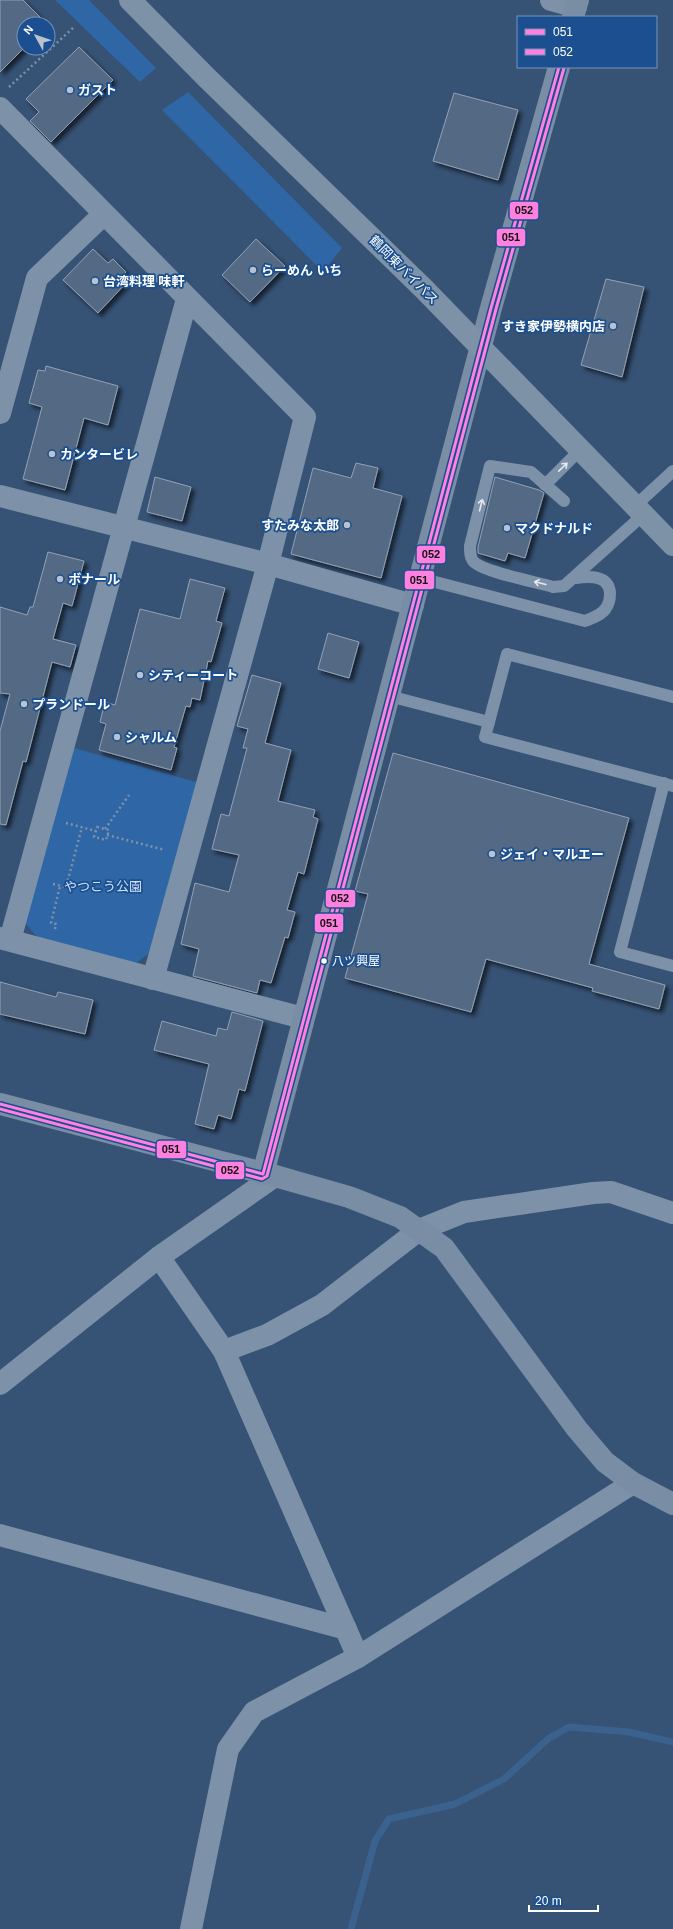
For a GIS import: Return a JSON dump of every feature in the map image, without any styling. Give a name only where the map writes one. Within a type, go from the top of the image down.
[{"type":"highway","name":"鶴岡東バイパス","points":[[130,0],[424,289],[673,545]]},
{"type":"street","points":[[551,0],[576,8]]},
{"type":"street","points":[[0,1384],[159,1257],[269,1175],[304,1018],[412,605],[480,347],[559,68]]},
{"type":"street","points":[[3,99],[104,214],[305,417],[268,564],[153,979]]},
{"type":"street","points":[[0,413],[37,278],[104,214]]},
{"type":"street","points":[[187,299],[125,528],[5,939],[304,1018]]},
{"type":"street","points":[[0,496],[268,564],[412,605]]},
{"type":"street","points":[[0,1104],[349,1197],[400,1217],[444,1248],[577,1429],[606,1462],[633,1483],[673,1504]]},
{"type":"street","points":[[224,1351],[267,1334],[322,1305],[419,1230],[464,1212],[593,1193],[611,1192],[673,1213]]},
{"type":"street","points":[[159,1257],[224,1351],[358,1657]]},
{"type":"street","points":[[191,1929],[228,1749],[254,1712],[358,1657],[633,1483]]},
{"type":"street","points":[[0,1534],[346,1629]]},
{"type":"lane","points":[[545,485],[580,450]]},
{"type":"lane","points":[[564,501],[531,472],[490,466],[470,546],[470,556],[474,563],[486,570],[553,586],[564,586],[576,578],[673,471]]},
{"type":"lane","points":[[420,578],[585,621],[606,609],[610,599],[610,587],[604,580],[592,576],[576,578]]},
{"type":"lane","points":[[673,697],[507,654],[485,737],[668,784],[620,952],[673,966]]},
{"type":"lane","points":[[389,696],[489,722]]},
{"type":"path","points":[[3,99],[73,28]]},
{"type":"path","points":[[105,829],[129,795]]},
{"type":"path","points":[[61,822],[96,831]]},
{"type":"path","points":[[53,884],[66,887],[82,827]]},
{"type":"path","points":[[97,827],[105,829],[109,830],[106,840],[94,837],[97,827]]},
{"type":"path","points":[[107,835],[173,852]]},
{"type":"path","points":[[54,936],[56,924],[51,923],[60,886]]},
{"type":"green space","points":[[55,0],[89,0],[156,68],[140,82]]},
{"type":"green space","points":[[188,92],[342,248],[323,272],[162,110]]},
{"type":"green space","name":"やつこう公園","points":[[74,748],[200,783],[153,950],[134,965],[38,938],[25,923]]},
{"type":"building","points":[[0,0],[23,0],[39,16],[16,16],[16,56],[0,72]]},
{"type":"building","name":"ガスト","points":[[79,47],[113,80],[51,142],[30,121],[39,112],[26,99]]},
{"type":"building","points":[[454,93],[518,110],[498,180],[433,161]]},
{"type":"building","name":"らーめん いち","points":[[256,239],[285,266],[250,302],[222,275]]},
{"type":"building","name":"台湾料理 味軒","points":[[93,249],[108,263],[113,259],[126,272],[122,276],[128,281],[98,313],[63,280]]},
{"type":"building","name":"すき家伊勢横内店","points":[[606,279],[644,287],[622,377],[581,365]]},
{"type":"building","points":[[46,366],[118,386],[108,425],[84,418],[65,490],[23,479],[42,407],[29,403],[38,370],[45,371]]},
{"type":"building","name":"すたみな太郎","points":[[356,463],[378,468],[373,488],[402,496],[381,578],[291,554],[313,468],[351,478]]},
{"type":"building","points":[[155,477],[191,487],[182,521],[147,512]]},
{"type":"building","name":"マクドナルド","points":[[495,477],[539,490],[544,493],[525,558],[508,553],[505,561],[478,553],[478,547]]},
{"type":"building","points":[[48,552],[84,561],[72,606],[63,603],[53,639],[76,645],[70,667],[52,662],[26,762],[23,761],[6,825],[0,824],[0,731],[10,694],[0,693],[0,607],[27,615],[30,607],[33,607]]},
{"type":"building","points":[[190,579],[225,588],[216,621],[222,623],[211,662],[208,661],[200,700],[192,698],[190,707],[186,706],[174,747],[177,748],[171,770],[99,750],[106,724],[100,722],[105,702],[115,705],[140,609],[180,619]]},
{"type":"building","points":[[328,633],[359,642],[349,678],[318,669]]},
{"type":"building","points":[[252,675],[281,683],[265,743],[291,750],[278,801],[315,810],[313,817],[318,819],[304,874],[298,872],[287,910],[295,912],[288,938],[285,937],[271,983],[260,980],[257,993],[193,976],[199,949],[181,944],[195,883],[229,892],[239,855],[212,849],[221,814],[229,816],[247,748],[243,748],[248,729],[237,726]]},
{"type":"building","name":"ジェイ・マルエー","points":[[393,753],[629,818],[589,964],[665,985],[659,1009],[592,991],[593,988],[486,959],[471,1012],[345,978],[368,894],[355,891]]},
{"type":"building","points":[[0,982],[56,997],[58,992],[93,1000],[85,1034],[0,1014]]},
{"type":"building","points":[[232,1012],[263,1021],[245,1091],[239,1089],[231,1119],[218,1115],[214,1129],[195,1124],[209,1064],[154,1050],[162,1021],[216,1036],[218,1028],[227,1030]]},
{"type":"waterway","points":[[351,1929],[375,1841],[389,1819],[455,1804],[504,1779],[548,1739],[569,1727],[629,1732],[673,1742]]},
{"type":"transit line","name":"051","points":[[0,1104],[263,1174],[491,308],[559,68]]},
{"type":"transit line","name":"052","points":[[0,1109],[262,1179],[267,1176],[496,309],[564,68]]},
{"type":"place","name":"ガスト","points":[[70,90]]},
{"type":"place","name":"らーめん いち","points":[[253,270]]},
{"type":"place","name":"台湾料理 味軒","points":[[95,281]]},
{"type":"place","name":"すき家伊勢横内店","points":[[613,326]]},
{"type":"place","name":"カンタービレ","points":[[52,454]]},
{"type":"place","name":"すたみな太郎","points":[[347,525]]},
{"type":"place","name":"マクドナルド","points":[[507,528]]},
{"type":"place","name":"ボナール","points":[[60,579]]},
{"type":"place","name":"シティーコート","points":[[140,675]]},
{"type":"place","name":"プランドール","points":[[24,704]]},
{"type":"place","name":"シャルム","points":[[117,737]]},
{"type":"place","name":"ジェイ・マルエー","points":[[492,854]]},
{"type":"place","name":"八ツ興屋","points":[[324,961]]}]
